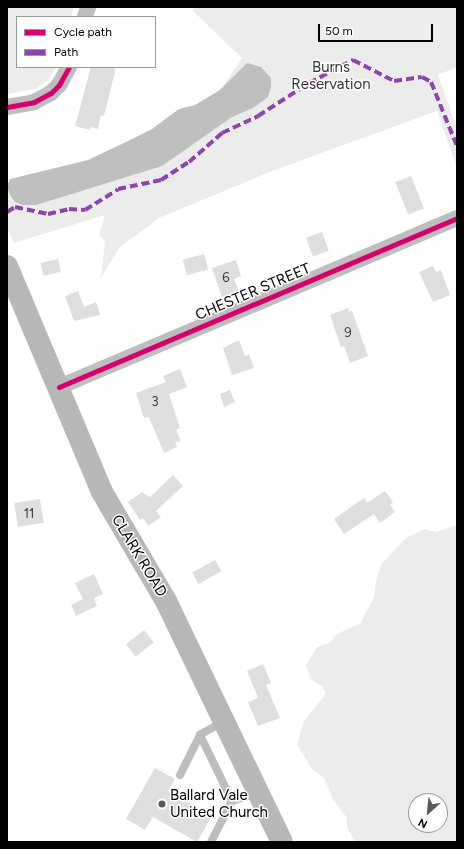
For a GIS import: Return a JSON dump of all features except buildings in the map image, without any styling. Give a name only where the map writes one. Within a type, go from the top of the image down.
[{"type":"main road","name":"CLARK ROAD","points":[[7,266],[102,492],[166,601],[282,842]]},
{"type":"street","points":[[7,107],[34,102],[52,93],[59,85],[68,68]]},
{"type":"street","name":"CHESTER STREET","points":[[59,388],[457,218]]},
{"type":"lane","points":[[180,775],[200,735],[225,721]]},
{"type":"lane","points":[[200,735],[232,801]]},
{"type":"lane","points":[[211,842],[232,801],[259,793]]},
{"type":"green space","points":[[7,7],[74,7],[71,16],[16,16],[16,68],[55,68],[48,80],[36,89],[7,94]]},
{"type":"green space","name":"Burns Reservation","points":[[195,7],[457,7],[457,67],[438,75],[457,129],[457,168],[437,111],[272,171],[159,218],[119,248],[101,278],[105,241],[99,235],[105,215],[14,243],[7,228],[7,200],[10,200],[7,198],[7,186],[85,162],[146,135],[216,95],[223,86],[242,58],[193,11]]},
{"type":"green space","points":[[457,525],[457,842],[355,842],[347,827],[347,818],[333,799],[324,778],[311,768],[297,744],[304,721],[326,694],[323,687],[311,679],[306,665],[317,647],[331,642],[336,635],[360,624],[374,597],[376,581],[382,563],[406,538],[425,529],[436,532]]},
{"type":"shaded area","points":[[247,63],[261,67],[271,78],[271,87],[268,97],[253,108],[232,117],[162,166],[36,205],[23,205],[15,202],[10,195],[7,186],[10,179],[88,160],[126,142],[152,129],[179,109],[195,105],[220,90]]},
{"type":"marked path","points":[[7,212],[15,207],[48,214],[69,209],[85,210],[118,189],[161,180],[189,162],[222,133],[258,116],[309,83],[353,60],[394,81],[422,77],[431,82],[457,146]]},
{"type":"cycle path","points":[[7,107],[34,102],[51,93],[59,85],[68,68]]},
{"type":"cycle path","points":[[59,387],[457,218]]},
{"type":"place","name":"Ballard Vale United Church","points":[[162,804]]}]
